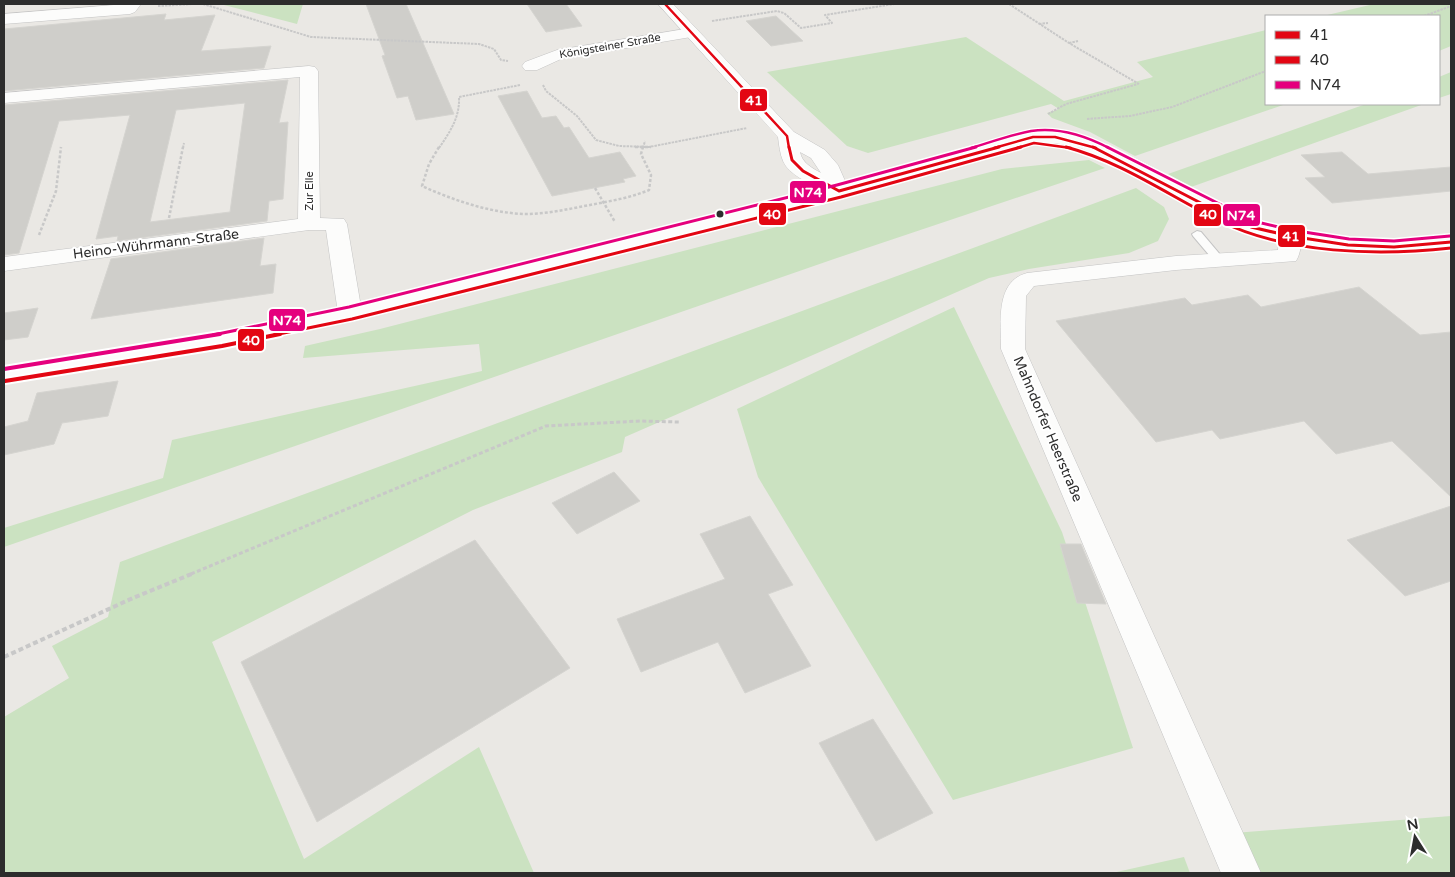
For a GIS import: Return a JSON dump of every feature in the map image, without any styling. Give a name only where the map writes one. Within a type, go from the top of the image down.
[{"type":"street","points":[[665,4],[787,136],[792,160],[797,166],[802,171],[839,191]]},
{"type":"street","points":[[4,19],[131,6]]},
{"type":"street","name":"Königsteiner Straße","points":[[531,66],[557,54],[687,29]]},
{"type":"street","name":"Zur Elle","points":[[4,98],[309,71],[309,224],[336,224],[350,313]]},
{"type":"street","points":[[4,375],[221,340],[350,313],[839,191],[1033,137],[1055,137],[1087,144],[1112,155],[1220,214],[1251,227],[1290,236],[1348,245],[1394,246],[1451,242]]},
{"type":"street","name":"Heino-Wührmann-Straße","points":[[4,264],[309,224]]},
{"type":"street","name":"Mahndorfer Heerstraße","points":[[1240,873],[1013,349],[1014,295],[1027,280],[1176,263],[1288,256],[1290,236]]},
{"type":"lane","points":[[1197,234],[1219,260]]},
{"type":"path","points":[[131,6],[192,4]]},
{"type":"path","points":[[203,4],[311,37],[479,44],[494,49],[501,60],[531,66],[546,91],[578,116],[596,140],[619,146],[643,147],[753,127]]},
{"type":"path","points":[[212,6],[216,4]]},
{"type":"path","points":[[687,29],[777,11],[784,13],[801,28],[832,23],[825,15],[894,4]]},
{"type":"path","points":[[1010,4],[1019,4]]},
{"type":"path","points":[[1010,4],[1069,43],[1139,84],[1066,104],[1041,118],[1051,118]]},
{"type":"path","points":[[1427,15],[1451,6]]},
{"type":"path","points":[[1039,24],[1048,22]]},
{"type":"path","points":[[1069,43],[1078,41]]},
{"type":"path","points":[[1080,119],[1100,120],[1170,107],[1265,71]]},
{"type":"path","points":[[540,81],[459,97],[462,106],[460,115],[422,179],[422,186],[503,212],[524,214],[551,212],[634,197],[649,190],[652,181],[651,172],[641,154],[646,140]]},
{"type":"path","points":[[164,243],[184,144]]},
{"type":"path","points":[[28,261],[56,192],[61,146]]},
{"type":"path","points":[[595,188],[619,229]]},
{"type":"path","points":[[4,657],[133,598],[546,426],[678,422]]},
{"type":"green space","points":[[220,4],[303,4],[297,24]]},
{"type":"green space","points":[[1374,4],[1451,4],[1451,46],[1440,51],[1440,15],[1327,15]]},
{"type":"green space","points":[[1265,30],[1265,105],[1283,105],[1135,156],[1090,132],[1052,118],[1047,113],[1059,109],[1051,104],[868,153],[847,146],[767,72],[966,37],[1064,101],[1153,77],[1137,62]]},
{"type":"green space","points":[[1451,72],[1451,94],[1440,98],[1440,77]]},
{"type":"green space","points":[[1363,105],[1421,105],[1191,187],[1168,174]]},
{"type":"green space","points":[[1089,160],[1105,168],[834,259],[4,547],[4,528],[163,478],[172,440],[482,371],[479,344],[303,358],[305,346],[380,329],[1002,169]]},
{"type":"green space","points":[[1136,188],[1164,207],[1169,219],[1158,241],[1129,253],[1029,269],[989,278],[625,437],[622,452],[473,510],[212,642],[304,859],[479,747],[534,873],[4,873],[4,717],[69,678],[52,646],[108,617],[120,562]]},
{"type":"green space","points":[[954,307],[1062,532],[1133,748],[953,800],[758,477],[737,409]]},
{"type":"green space","points":[[1451,816],[1451,873],[1254,873],[1234,833]]},
{"type":"green space","points":[[1184,857],[1190,873],[1112,873]]},
{"type":"building","points":[[366,4],[406,4],[454,114],[416,120],[408,96],[397,98],[382,56],[385,55]]},
{"type":"building","points":[[527,4],[566,4],[582,26],[546,32]]},
{"type":"building","points":[[166,14],[164,20],[215,15],[201,51],[271,46],[264,68],[4,91],[4,29]]},
{"type":"building","points":[[776,16],[803,41],[771,46],[746,21]]},
{"type":"building","points":[[288,80],[279,123],[288,122],[283,199],[269,201],[267,221],[117,241],[118,236],[96,239],[130,115],[59,121],[19,253],[4,255],[4,105]],"holes":[[[245,103],[230,212],[150,222],[176,110]]]},
{"type":"building","points":[[527,91],[542,118],[556,116],[564,128],[569,127],[589,158],[620,152],[636,176],[623,179],[625,182],[552,196],[498,96]]},
{"type":"building","points":[[1342,152],[1368,174],[1451,167],[1451,191],[1332,203],[1305,178],[1325,177],[1301,155]]},
{"type":"building","points":[[264,238],[260,266],[276,264],[273,293],[91,319],[111,259]]},
{"type":"building","points":[[1359,287],[1420,335],[1451,332],[1451,497],[1392,441],[1336,454],[1304,421],[1220,439],[1212,430],[1156,442],[1056,321],[1185,298],[1192,305],[1248,295],[1261,307]]},
{"type":"building","points":[[38,308],[28,337],[4,340],[4,313]]},
{"type":"building","points":[[118,381],[108,416],[62,423],[54,444],[4,455],[4,427],[28,421],[37,393]]},
{"type":"building","points":[[614,472],[640,501],[577,534],[552,503]]},
{"type":"building","points":[[1451,506],[1451,581],[1405,596],[1347,540]]},
{"type":"building","points":[[750,516],[793,585],[768,594],[811,666],[745,693],[718,642],[641,672],[617,619],[725,579],[700,534]]},
{"type":"building","points":[[475,540],[570,668],[317,822],[241,662]]},
{"type":"building","points":[[1060,544],[1081,544],[1106,604],[1077,603]]},
{"type":"building","points":[[873,719],[933,813],[876,841],[819,743]]},
{"type":"transit line","name":"41","points":[[665,4],[787,136],[792,160],[803,171],[839,191]]},
{"type":"transit line","name":"N74","points":[[4,369],[220,334],[349,307],[837,185],[1032,131],[1056,131],[1090,138],[1253,221],[1291,230],[1349,239],[1394,241],[1450,236]]},
{"type":"transit line","name":"41","points":[[839,191],[1033,137],[1055,137],[1087,144],[1112,155],[1220,213],[1251,227],[1290,236],[1348,245],[1394,247],[1451,242]]},
{"type":"transit line","name":"40","points":[[5,381],[222,346],[352,319],[841,197],[1034,143],[1063,146],[1091,153],[1144,178],[1221,222],[1262,237],[1304,245],[1372,253],[1451,248]]}]
